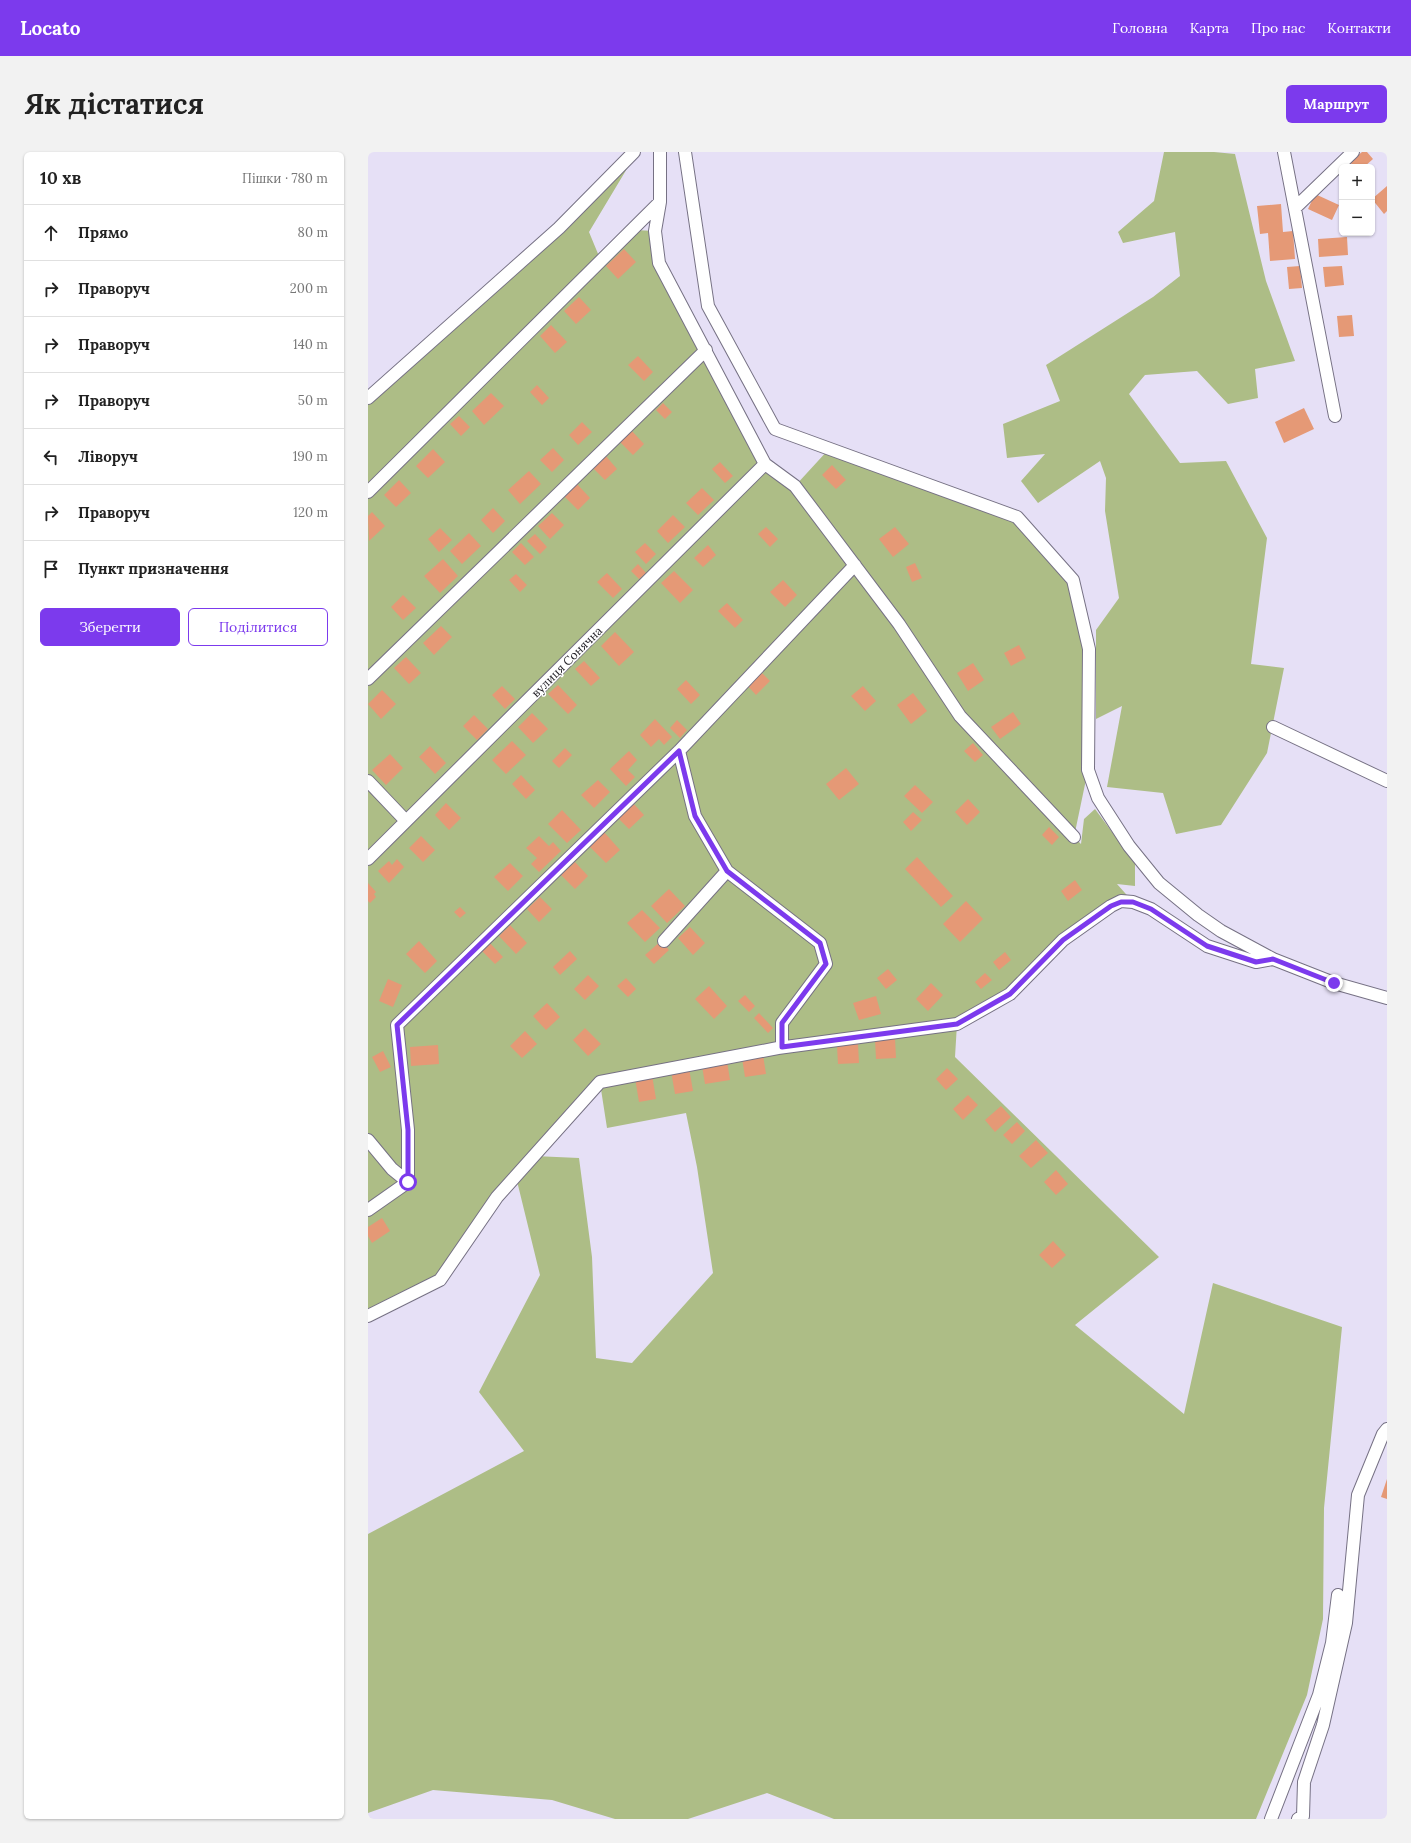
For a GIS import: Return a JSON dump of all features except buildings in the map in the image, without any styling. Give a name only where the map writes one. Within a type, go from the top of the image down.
[{"type":"street","points":[[368,398],[559,228],[634,152]]},
{"type":"street","points":[[660,152],[660,202],[655,231],[659,263],[765,464],[795,486],[899,624],[960,716],[1074,837]]},
{"type":"street","points":[[685,152],[708,306],[775,430],[1018,517],[1073,580],[1089,649],[1088,770],[1102,804],[1113,824],[1146,867],[1175,897],[1221,931],[1273,959],[1334,983],[1387,998]]},
{"type":"street","points":[[1284,152],[1335,416]]},
{"type":"street","points":[[1295,208],[1353,152]]},
{"type":"street","points":[[368,492],[660,202]]},
{"type":"street","points":[[368,679],[706,350]]},
{"type":"street","name":"вулиця Сонячна","points":[[368,859],[765,464]]},
{"type":"street","points":[[408,1182],[408,1130],[397,1025],[679,751],[855,566]]},
{"type":"street","points":[[1272,728],[1387,781]]},
{"type":"street","points":[[679,751],[695,816],[727,871],[820,943],[826,964],[782,1023],[782,1047]]},
{"type":"street","points":[[368,781],[406,821]]},
{"type":"street","points":[[664,941],[727,871]]},
{"type":"street","points":[[368,1316],[440,1280],[497,1197],[600,1082],[782,1047],[957,1024],[1010,994],[1063,940],[1111,906],[1121,902],[1133,902],[1151,909],[1207,946],[1256,962],[1273,959]]},
{"type":"street","points":[[368,1140],[392,1169],[408,1182]]},
{"type":"street","points":[[368,1210],[408,1182]]},
{"type":"street","points":[[1298,1819],[1303,1816],[1304,1782],[1323,1725],[1346,1623],[1358,1495],[1383,1434],[1387,1429]]},
{"type":"street","points":[[1271,1819],[1319,1695],[1332,1643],[1338,1595]]},
{"type":"green space","points":[[637,152],[589,232],[601,261],[634,230],[655,231],[659,263],[765,464],[795,486],[829,449],[1017,517],[1073,580],[1089,649],[1088,770],[1074,837],[1081,844],[1084,819],[1095,809],[1135,863],[1135,886],[1117,884],[1133,902],[1111,906],[1010,994],[957,1024],[955,1057],[1159,1257],[1075,1325],[1184,1414],[1213,1283],[1342,1327],[1324,1508],[1323,1619],[1307,1695],[1256,1819],[834,1819],[767,1793],[688,1819],[615,1819],[552,1800],[433,1790],[368,1813],[368,1534],[524,1451],[479,1392],[540,1275],[516,1177],[440,1280],[368,1316],[368,398]],"holes":[[[600,1083],[607,1128],[686,1113],[697,1167],[713,1273],[632,1363],[596,1358],[592,1257],[579,1158],[534,1156]]]},
{"type":"green space","points":[[1164,152],[1214,152],[1235,154],[1266,281],[1295,361],[1255,369],[1258,398],[1228,404],[1197,371],[1145,375],[1129,394],[1180,463],[1226,461],[1267,538],[1251,664],[1284,668],[1267,753],[1221,825],[1176,834],[1163,793],[1107,787],[1122,706],[1096,719],[1096,630],[1119,598],[1105,511],[1106,478],[1100,461],[1038,503],[1021,481],[1045,454],[1007,458],[1003,424],[1060,401],[1046,365],[1153,297],[1180,276],[1175,232],[1123,243],[1118,232],[1154,201]]},
{"type":"route","points":[[408,1182],[408,1130],[397,1025],[679,751],[695,816],[727,871],[820,943],[826,964],[782,1023],[782,1047],[957,1024],[1010,994],[1063,940],[1111,906],[1121,902],[1133,902],[1151,909],[1207,946],[1256,962],[1273,959],[1334,983]]}]
